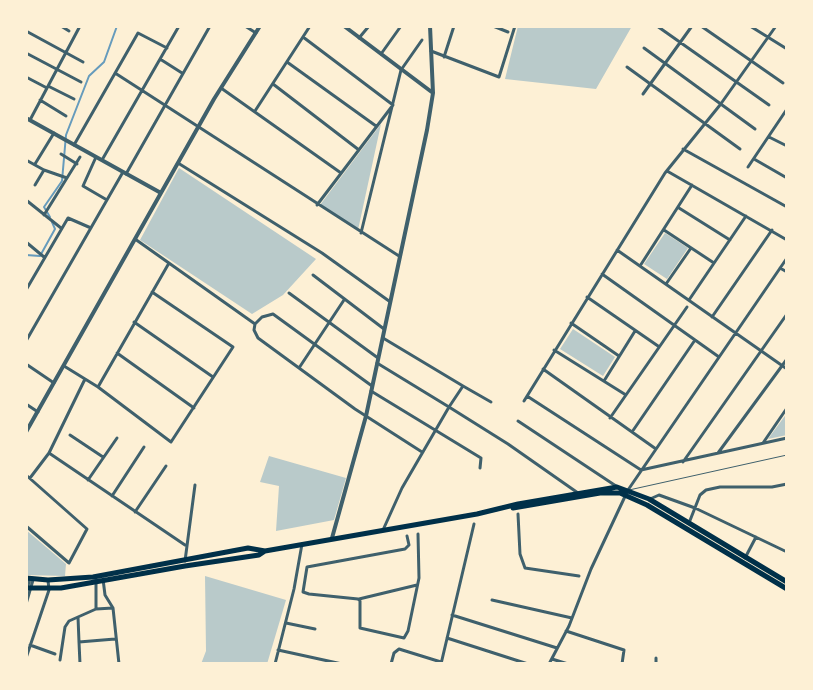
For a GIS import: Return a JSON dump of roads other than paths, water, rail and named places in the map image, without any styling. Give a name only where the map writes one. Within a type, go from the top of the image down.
[{"type":"main road","points":[[28,589],[49,590],[96,579],[185,563],[248,548],[265,551],[510,508],[578,493],[617,487],[688,524],[787,582]]},
{"type":"main road","points":[[510,508],[600,493],[627,492]]},
{"type":"main road","points":[[648,502],[787,590]]},
{"type":"main road","points":[[30,579],[96,579]]},
{"type":"street","points":[[60,26],[69,31]]},
{"type":"street","points":[[80,26],[28,119],[161,193]]},
{"type":"street","points":[[102,160],[179,26]]},
{"type":"street","points":[[26,341],[210,26]]},
{"type":"street","points":[[245,26],[256,33]]},
{"type":"street","points":[[26,432],[221,88],[260,26]]},
{"type":"street","points":[[255,111],[310,26]]},
{"type":"street","points":[[344,26],[432,93]]},
{"type":"street","points":[[360,38],[369,26]]},
{"type":"street","points":[[380,54],[401,26]]},
{"type":"street","points":[[332,538],[366,416],[389,300],[427,130],[432,93],[430,26]]},
{"type":"street","points":[[444,57],[454,26]]},
{"type":"street","points":[[493,26],[508,32]]},
{"type":"street","points":[[431,51],[498,77],[515,26]]},
{"type":"street","points":[[657,26],[769,105]]},
{"type":"street","points":[[643,94],[692,26]]},
{"type":"street","points":[[701,26],[783,83]]},
{"type":"street","points":[[750,26],[787,49]]},
{"type":"street","points":[[524,401],[667,171],[720,105],[776,26]]},
{"type":"street","points":[[27,32],[82,62]]},
{"type":"street","points":[[74,145],[138,33],[167,48]]},
{"type":"street","points":[[303,37],[393,105]]},
{"type":"street","points":[[361,233],[401,70],[422,40]]},
{"type":"street","points":[[644,48],[755,129]]},
{"type":"street","points":[[26,53],[81,82]]},
{"type":"street","points":[[160,59],[182,73]]},
{"type":"street","points":[[287,62],[376,126]]},
{"type":"street","points":[[627,67],[704,125],[740,149]]},
{"type":"street","points":[[115,73],[317,205],[399,256]]},
{"type":"street","points":[[26,77],[74,99]]},
{"type":"street","points":[[273,84],[358,150]]},
{"type":"street","points":[[221,88],[341,173]]},
{"type":"street","points":[[40,100],[66,116]]},
{"type":"street","points":[[317,205],[393,105]]},
{"type":"street","points":[[748,167],[785,115],[787,109]]},
{"type":"street","points":[[35,164],[54,133]]},
{"type":"street","points":[[769,137],[787,146]]},
{"type":"street","points":[[683,149],[787,207]]},
{"type":"street","points":[[61,154],[77,164]]},
{"type":"street","points":[[44,215],[80,157]]},
{"type":"street","points":[[96,157],[83,186],[107,200]]},
{"type":"street","points":[[754,159],[787,178]]},
{"type":"street","points":[[26,160],[44,170],[67,178]]},
{"type":"street","points":[[178,163],[322,253],[389,300]]},
{"type":"street","points":[[35,185],[44,170]]},
{"type":"street","points":[[667,171],[787,240]]},
{"type":"street","points":[[640,266],[692,185]]},
{"type":"street","points":[[26,200],[61,228]]},
{"type":"street","points":[[678,208],[730,240]]},
{"type":"street","points":[[689,300],[746,216]]},
{"type":"street","points":[[26,290],[68,218],[91,228]]},
{"type":"street","points":[[664,230],[714,264]]},
{"type":"street","points":[[712,317],[772,230]]},
{"type":"street","points":[[136,239],[255,324]]},
{"type":"street","points":[[26,242],[44,257]]},
{"type":"street","points":[[666,284],[691,248]]},
{"type":"street","points":[[617,250],[787,369]]},
{"type":"street","points":[[549,664],[572,618],[591,569],[627,492],[787,258]]},
{"type":"street","points":[[98,387],[169,263]]},
{"type":"street","points":[[780,268],[787,272]]},
{"type":"street","points":[[602,274],[719,357]]},
{"type":"street","points":[[313,275],[384,329]]},
{"type":"street","points":[[64,366],[98,387],[171,442],[233,348],[152,292]]},
{"type":"street","points":[[289,294],[378,358]]},
{"type":"street","points":[[587,298],[658,346]]},
{"type":"street","points":[[299,368],[344,300]]},
{"type":"street","points":[[610,418],[658,346],[687,307]]},
{"type":"street","points":[[372,386],[273,314],[262,317],[255,324],[254,330],[258,338],[366,416],[422,452]]},
{"type":"street","points":[[682,462],[787,314]]},
{"type":"street","points":[[134,322],[213,377]]},
{"type":"street","points":[[571,323],[619,356]]},
{"type":"street","points":[[604,381],[635,331]]},
{"type":"street","points":[[382,338],[491,402]]},
{"type":"street","points":[[632,432],[695,340]]},
{"type":"street","points":[[554,350],[626,395]]},
{"type":"street","points":[[117,353],[194,408]]},
{"type":"street","points":[[717,454],[787,359]]},
{"type":"street","points":[[26,364],[54,384]]},
{"type":"street","points":[[377,364],[508,444],[578,493]]},
{"type":"street","points":[[543,369],[656,449]]},
{"type":"street","points":[[30,478],[49,453],[85,379]]},
{"type":"street","points":[[383,530],[422,452],[463,386]]},
{"type":"street","points":[[371,391],[481,458],[480,468]]},
{"type":"street","points":[[527,396],[642,470],[787,438]]},
{"type":"street","points":[[26,404],[38,412]]},
{"type":"street","points":[[762,444],[787,408]]},
{"type":"street","points":[[518,421],[617,487]]},
{"type":"street","points":[[70,435],[103,457]]},
{"type":"street","points":[[88,480],[117,438]]},
{"type":"street","points":[[112,496],[144,447]]},
{"type":"street","points":[[49,453],[185,545]]},
{"type":"street","points":[[135,512],[166,466]]},
{"type":"street","points":[[26,475],[87,529],[69,563],[26,526]]},
{"type":"street","points":[[688,524],[700,495],[711,488],[772,487],[787,484]]},
{"type":"street","points":[[185,563],[185,545],[194,485]]},
{"type":"street","points":[[648,502],[659,496],[695,508],[787,552]]},
{"type":"street","points":[[518,514],[520,554],[525,568],[579,576]]},
{"type":"street","points":[[391,664],[394,653],[399,650],[441,663],[474,524]]},
{"type":"street","points":[[358,599],[360,601],[360,628],[404,638],[407,634],[417,585],[418,534]]},
{"type":"street","points":[[407,536],[409,545],[405,549],[306,567],[303,592],[306,594],[358,599],[417,585]]},
{"type":"street","points":[[745,558],[756,537]]},
{"type":"street","points":[[274,664],[286,623],[302,544]]},
{"type":"street","points":[[103,578],[106,595],[113,608],[119,664]]},
{"type":"street","points":[[26,604],[30,579]]},
{"type":"street","points":[[96,579],[96,609]]},
{"type":"street","points":[[26,658],[49,590],[48,580]]},
{"type":"street","points":[[492,600],[572,618]]},
{"type":"street","points":[[60,660],[65,627],[68,621],[96,609],[113,608]]},
{"type":"street","points":[[452,615],[557,648]]},
{"type":"street","points":[[78,617],[80,664]]},
{"type":"street","points":[[286,623],[315,629]]},
{"type":"street","points":[[566,631],[624,650],[622,664]]},
{"type":"street","points":[[447,638],[528,664]]},
{"type":"street","points":[[79,642],[115,639]]},
{"type":"street","points":[[30,645],[55,654]]},
{"type":"street","points":[[278,650],[342,664]]},
{"type":"street","points":[[656,658],[656,664]]},
{"type":"street","points":[[552,659],[568,664]]},
{"type":"lane","points":[[627,492],[787,455]]},
{"type":"waterway","points":[[50,217],[44,207],[62,181],[66,135],[89,76],[104,62],[117,26]]},
{"type":"waterway","points":[[26,255],[40,256],[55,229],[52,222]]}]
